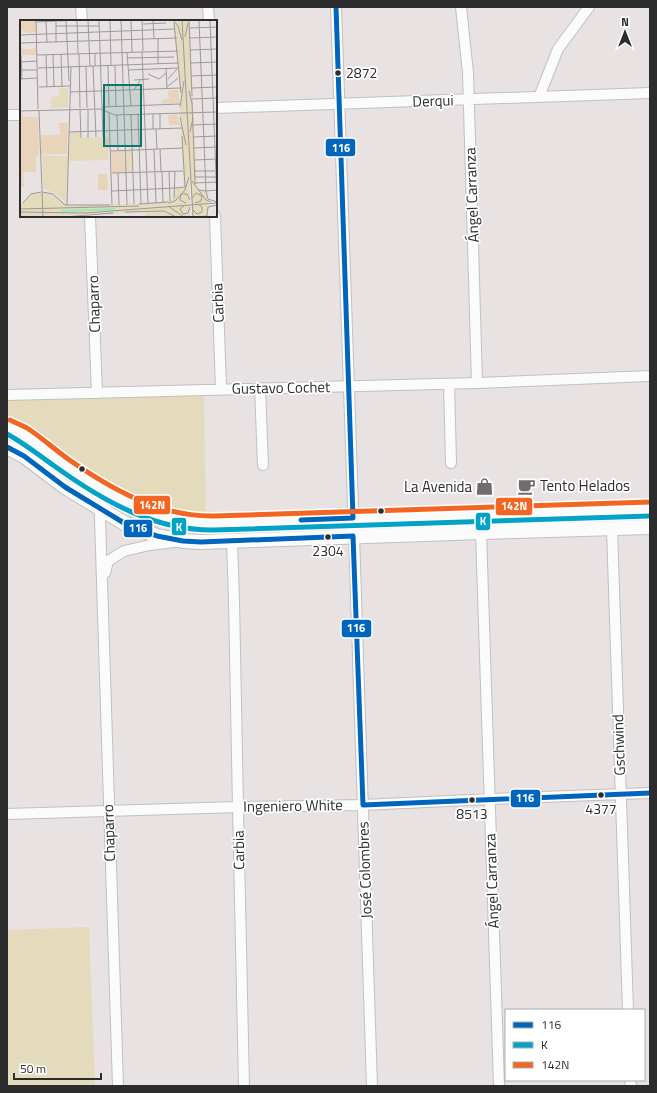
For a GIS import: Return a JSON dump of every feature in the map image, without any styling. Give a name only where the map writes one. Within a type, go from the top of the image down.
[{"type":"main road","points":[[7,426],[27,437],[65,465],[99,487],[157,515],[186,522],[206,523],[650,509]]},
{"type":"main road","points":[[7,447],[24,456],[65,487],[124,523],[157,536],[183,541],[200,542],[650,527]]},
{"type":"street","points":[[82,7],[82,20]]},
{"type":"street","points":[[208,7],[209,20]]},
{"type":"street","name":"José Colombres","points":[[336,7],[372,1086]]},
{"type":"street","name":"Ángel Carranza","points":[[461,7],[468,73],[477,383]]},
{"type":"street","points":[[539,97],[558,49],[589,7]]},
{"type":"street","name":"Derqui","points":[[217,108],[650,93]]},
{"type":"street","points":[[7,115],[20,115]]},
{"type":"street","name":"Chaparro","points":[[90,217],[97,393]]},
{"type":"street","name":"Carbia","points":[[215,217],[221,389]]},
{"type":"street","name":"Gustavo Cochet","points":[[7,395],[449,384],[650,376]]},
{"type":"street","points":[[449,384],[451,463]]},
{"type":"street","points":[[260,388],[263,465]]},
{"type":"street","name":"Chaparro","points":[[99,487],[118,1086]]},
{"type":"street","name":"Gschwind","points":[[612,528],[628,1009]]},
{"type":"street","name":"Ángel Carranza","points":[[481,532],[499,1086]]},
{"type":"street","name":"Chaparro","points":[[102,580],[108,561],[124,551],[150,545],[183,541]]},
{"type":"street","name":"Carbia","points":[[232,541],[244,1086]]},
{"type":"street","name":"Ingeniero White","points":[[7,814],[109,810],[363,805],[650,793]]},
{"type":"shaded area","points":[[204,390],[206,523],[157,515],[7,426],[7,395]]},
{"type":"shaded area","points":[[89,927],[95,1086],[7,1086],[7,930]]},
{"type":"transit line","name":"116","points":[[301,520],[353,518],[336,7]]},
{"type":"transit line","name":"142N","points":[[10,420],[27,428],[68,459],[101,481],[137,499],[155,506],[174,512],[194,515],[214,516],[650,502]]},
{"type":"transit line","name":"K","points":[[7,434],[77,482],[113,503],[152,520],[172,526],[193,529],[214,530],[650,516]]},
{"type":"transit line","name":"116","points":[[7,447],[24,456],[65,487],[124,523],[157,536],[183,541],[201,542],[353,536],[363,805],[650,793]]},
{"type":"place","name":"2872","points":[[338,73]]},
{"type":"place","name":"Tento Helados","points":[[527,486]]},
{"type":"place","name":"La Avenida","points":[[485,487]]},
{"type":"place","name":"2304","points":[[328,537]]},
{"type":"place","name":"4377","points":[[601,795]]},
{"type":"place","name":"8513","points":[[472,800]]}]
